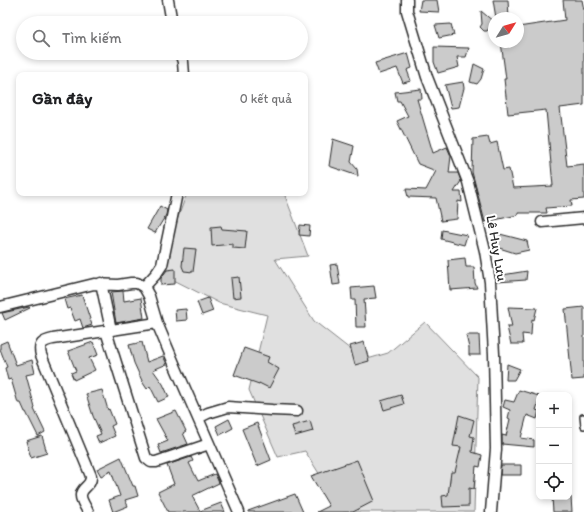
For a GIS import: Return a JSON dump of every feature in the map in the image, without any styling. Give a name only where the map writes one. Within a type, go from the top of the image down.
[{"type":"street","points":[[168,0],[171,16]]},
{"type":"street","name":"Lê Huy Lưu","points":[[407,0],[407,11],[427,77],[468,182],[485,250],[490,282],[494,354],[496,449],[491,512]]},
{"type":"street","points":[[182,60],[184,72]]},
{"type":"street","points":[[144,287],[162,265],[176,196]]},
{"type":"street","points":[[542,222],[584,218]]},
{"type":"street","points":[[0,307],[87,284],[118,285],[137,283],[144,287],[149,296],[157,323],[239,512]]},
{"type":"street","points":[[101,284],[108,331],[146,458],[151,462],[156,462],[209,444]]},
{"type":"street","points":[[88,512],[80,494],[82,490],[89,485],[91,476],[41,355],[40,347],[46,340],[157,323]]},
{"type":"street","points":[[198,418],[208,413],[228,407],[297,411]]},
{"type":"lane","points":[[583,417],[584,426]]},
{"type":"shaded area","points":[[186,196],[285,196],[308,256],[275,259],[314,321],[364,360],[388,353],[425,322],[478,377],[474,512],[343,512],[305,451],[278,457],[249,390],[267,315],[219,303],[158,272]]},
{"type":"building","points":[[421,0],[437,0],[439,12],[419,11]]},
{"type":"building","points":[[493,0],[508,0],[509,12],[495,12]]},
{"type":"building","points":[[563,0],[582,0],[584,10],[584,105],[560,108],[567,166],[584,164],[584,199],[571,200],[572,206],[546,208],[547,213],[518,213],[518,215],[485,222],[472,172],[473,139],[488,137],[490,144],[497,142],[503,170],[509,169],[513,188],[553,186],[546,110],[508,114],[504,79],[506,79],[502,48],[524,48],[524,26],[565,20]]},
{"type":"building","points":[[481,11],[488,17],[487,31],[484,31],[480,27],[482,24]]},
{"type":"building","points":[[451,24],[454,35],[439,38],[435,25]]},
{"type":"building","points":[[434,47],[469,48],[466,57],[457,57],[459,67],[438,73],[434,62]]},
{"type":"building","points":[[408,53],[412,68],[407,70],[411,81],[403,83],[397,68],[379,74],[375,63]]},
{"type":"building","points":[[474,64],[484,69],[481,79],[477,84],[470,82]]},
{"type":"building","points":[[463,82],[464,88],[459,107],[451,108],[445,85]]},
{"type":"building","points":[[421,89],[422,99],[417,99],[433,153],[447,147],[451,156],[449,173],[458,173],[461,181],[454,192],[461,192],[462,202],[458,201],[457,219],[441,221],[436,198],[408,197],[406,189],[426,190],[436,171],[418,164],[397,121],[408,116],[400,101],[397,101],[395,92]]},
{"type":"building","points":[[333,139],[354,146],[351,162],[357,169],[358,176],[329,166]]},
{"type":"building","points":[[160,206],[167,210],[166,215],[155,233],[147,229]]},
{"type":"building","points":[[300,225],[310,226],[309,236],[299,235]]},
{"type":"building","points":[[221,226],[222,229],[247,231],[245,249],[233,248],[233,244],[212,246],[211,227]]},
{"type":"building","points":[[442,230],[467,235],[464,245],[441,239]]},
{"type":"building","points":[[496,233],[527,241],[529,250],[515,253],[496,247]]},
{"type":"building","points":[[184,248],[196,249],[193,272],[184,271],[182,266]]},
{"type":"building","points":[[465,258],[466,267],[474,267],[475,283],[477,288],[450,290],[448,260]]},
{"type":"building","points":[[337,264],[340,284],[333,285],[330,265]]},
{"type":"building","points":[[175,269],[175,284],[161,285],[161,278],[167,270]]},
{"type":"building","points":[[527,271],[526,280],[497,282],[496,276]]},
{"type":"building","points":[[239,277],[241,297],[233,298],[231,278]]},
{"type":"building","points":[[374,286],[376,298],[364,299],[366,327],[356,327],[355,300],[352,300],[351,288]]},
{"type":"building","points":[[123,291],[124,301],[141,298],[144,318],[116,323],[111,292]]},
{"type":"building","points":[[82,295],[92,325],[83,328],[80,319],[75,321],[70,308],[67,309],[64,299]]},
{"type":"building","points":[[208,298],[213,311],[202,315],[197,302]]},
{"type":"building","points":[[508,307],[537,308],[534,320],[532,319],[531,335],[522,334],[523,344],[511,344],[507,327],[512,327]]},
{"type":"building","points":[[584,307],[584,379],[572,380],[565,309]]},
{"type":"building","points":[[30,308],[5,320],[2,313]]},
{"type":"building","points":[[186,309],[187,320],[176,321],[175,310]]},
{"type":"building","points":[[466,335],[479,335],[480,355],[469,355]]},
{"type":"building","points":[[7,341],[16,365],[32,360],[35,373],[26,375],[35,408],[34,409],[45,432],[38,436],[21,403],[18,403],[11,379],[8,380],[5,368],[7,367],[0,349],[0,344]]},
{"type":"building","points":[[93,342],[98,355],[89,358],[95,370],[74,380],[71,373],[76,371],[68,351]]},
{"type":"building","points":[[142,342],[147,362],[163,356],[167,364],[153,370],[163,384],[169,397],[158,402],[150,386],[147,389],[143,383],[134,363],[129,345]]},
{"type":"building","points":[[364,342],[369,361],[355,365],[350,346]]},
{"type":"building","points":[[244,348],[269,357],[267,362],[279,369],[269,388],[259,383],[234,375]]},
{"type":"building","points":[[507,364],[520,369],[514,380],[506,380]]},
{"type":"building","points":[[102,390],[108,410],[109,409],[115,424],[111,426],[115,436],[99,443],[96,436],[101,434],[86,394]]},
{"type":"building","points":[[519,390],[536,395],[536,419],[527,415],[521,438],[534,440],[534,447],[502,444],[502,435],[506,436],[510,419],[508,418],[510,410],[503,407],[505,400],[514,402]]},
{"type":"building","points":[[401,395],[404,404],[384,410],[381,401]]},
{"type":"building","points":[[176,411],[186,431],[183,433],[188,444],[161,453],[158,445],[168,441],[156,419]]},
{"type":"building","points":[[459,415],[474,420],[470,436],[474,437],[472,452],[482,455],[480,467],[476,466],[474,489],[469,488],[469,506],[443,507],[442,496],[448,495],[451,472],[455,472],[461,447],[453,446]]},
{"type":"building","points":[[229,419],[233,428],[220,435],[216,426]]},
{"type":"building","points":[[310,421],[313,431],[295,436],[292,426]]},
{"type":"building","points":[[257,423],[271,460],[257,466],[242,429]]},
{"type":"building","points":[[42,436],[47,453],[31,458],[26,441]]},
{"type":"building","points":[[121,457],[133,486],[135,486],[138,496],[125,500],[128,506],[113,512],[109,500],[120,496],[111,471],[101,476],[97,469]]},
{"type":"building","points":[[191,457],[193,461],[189,463],[198,481],[215,474],[219,483],[192,496],[200,511],[221,503],[225,512],[168,512],[158,492],[174,484],[167,465]]},
{"type":"building","points":[[357,460],[374,501],[353,512],[317,512],[329,506],[311,476]]},
{"type":"building","points":[[501,465],[521,465],[521,475],[500,475]]},
{"type":"building","points":[[295,494],[303,512],[248,512],[248,511]]},
{"type":"building","points":[[552,500],[571,500],[572,512],[553,512]]}]
